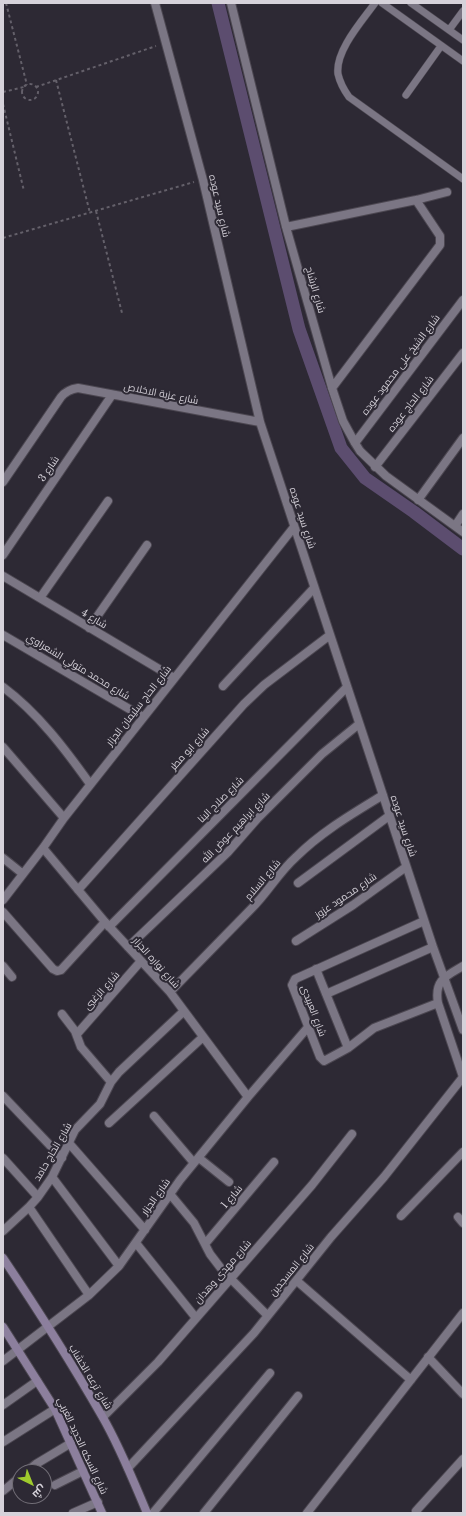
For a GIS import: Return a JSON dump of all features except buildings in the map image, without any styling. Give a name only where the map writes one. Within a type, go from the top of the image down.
[{"type":"street","name":"شارع سيد عوده","points":[[155,3],[203,180],[260,422],[424,921],[463,1030]]},
{"type":"street","name":"شارع الرشاح","points":[[231,3],[286,227],[332,388],[343,421],[360,451],[375,467],[463,532]]},
{"type":"street","points":[[286,227],[416,200],[447,192]]},
{"type":"street","points":[[332,388],[440,245],[440,236],[416,200]]},
{"type":"street","name":"شارع الشيخ على محمود عوده","points":[[355,443],[463,300]]},
{"type":"street","name":"شارع الحاج عوده","points":[[375,467],[463,353]]},
{"type":"street","name":"شارع عزبة الاخلاص","points":[[3,482],[61,397],[69,390],[78,388],[260,422]]},
{"type":"street","name":"شارع 3","points":[[3,555],[112,395]]},
{"type":"street","points":[[418,500],[463,438]]},
{"type":"street","points":[[40,598],[108,501]]},
{"type":"street","points":[[455,526],[463,514]]},
{"type":"street","name":"شارع الحاج سليمان الجزار","points":[[3,900],[90,784],[294,527]]},
{"type":"street","points":[[89,628],[147,545]]},
{"type":"street","name":"شارع 4","points":[[3,576],[174,678]]},
{"type":"street","points":[[223,686],[314,588]]},
{"type":"street","name":"شارع محمد متولي الشعراوي","points":[[3,635],[143,717]]},
{"type":"street","name":"شارع ابو مطر","points":[[78,890],[244,704],[264,685],[330,635]]},
{"type":"street","points":[[3,687],[39,719],[67,751],[90,784]]},
{"type":"street","name":"شارع صلاح البنا","points":[[3,912],[53,969],[57,971],[61,970],[347,687]]},
{"type":"street","name":"شارع ابراهيم عوض الله","points":[[128,948],[228,852],[257,819],[322,754],[359,724]]},
{"type":"street","points":[[3,746],[64,818]]},
{"type":"street","name":"شارع السلام","points":[[170,992],[263,897],[282,871],[307,846],[334,826],[383,795]]},
{"type":"street","points":[[298,883],[389,816]]},
{"type":"street","name":"شارع نواره الجزار","points":[[43,848],[107,925],[170,992],[248,1097]]},
{"type":"street","points":[[3,858],[23,874]]},
{"type":"street","name":"شارع محمود عزوز","points":[[296,941],[353,906],[406,866]]},
{"type":"street","name":"شارع العبيدى","points":[[424,921],[316,969],[295,979],[292,983],[322,1060],[326,1060],[348,1048],[369,1031],[378,1026],[438,1004]]},
{"type":"street","points":[[326,994],[433,947]]},
{"type":"street","name":"شارع الزغبى","points":[[77,1034],[141,962]]},
{"type":"street","points":[[3,966],[12,977]]},
{"type":"street","points":[[463,966],[444,977],[438,987],[437,992],[438,1004],[463,1077]]},
{"type":"street","points":[[316,969],[348,1048]]},
{"type":"street","name":"شارع الحاج حامد","points":[[3,1231],[38,1197],[52,1177],[68,1142],[84,1120],[100,1104],[111,1082],[119,1072],[184,1011]]},
{"type":"street","points":[[62,1014],[77,1034],[81,1047],[111,1082]]},
{"type":"street","name":"شارع الجزار","points":[[3,1361],[89,1295],[119,1266],[170,1194],[248,1097],[309,1026]]},
{"type":"street","points":[[109,1123],[203,1037]]},
{"type":"street","name":"شارع المسجدين","points":[[128,1468],[249,1339],[331,1237],[384,1177],[463,1077]]},
{"type":"street","points":[[3,1096],[62,1158]]},
{"type":"street","points":[[154,1116],[197,1160],[229,1182]]},
{"type":"street","name":"شارع مهدى وهدان","points":[[103,1417],[158,1362],[312,1185],[352,1134]]},
{"type":"street","points":[[68,1142],[145,1230]]},
{"type":"street","points":[[401,1216],[463,1152]]},
{"type":"street","points":[[3,1158],[38,1197]]},
{"type":"street","name":"شارع 1","points":[[205,1244],[274,1162]]},
{"type":"street","points":[[52,1177],[119,1266]]},
{"type":"street","points":[[170,1194],[194,1223],[216,1262],[230,1279],[267,1316]]},
{"type":"street","points":[[29,1207],[89,1295]]},
{"type":"street","points":[[136,1243],[196,1318]]},
{"type":"street","name":"شارع ترعه الخشاب","points":[[3,1258],[49,1326],[103,1417],[128,1468],[147,1513]]},
{"type":"street","points":[[297,1281],[411,1380]]},
{"type":"street","points":[[307,1513],[463,1313]]},
{"type":"street","name":"شارع السكه الحديد الغربي","points":[[4,1330],[55,1409],[102,1513]]},
{"type":"street","points":[[428,1358],[463,1393]]},
{"type":"street","points":[[153,1513],[270,1373]]},
{"type":"street","points":[[3,1405],[37,1381]]},
{"type":"street","points":[[204,1513],[298,1396]]},
{"type":"street","points":[[3,1442],[55,1409]]},
{"type":"street","points":[[36,1464],[71,1443]]},
{"type":"street","points":[[416,1511],[463,1459]]},
{"type":"street","points":[[55,1485],[83,1470]]},
{"type":"street","points":[[3,1491],[12,1484]]},
{"type":"street","points":[[73,1513],[98,1502]]},
{"type":"lane","points":[[375,3],[341,54],[338,73],[342,86],[349,97],[463,179]]},
{"type":"lane","points":[[382,3],[463,61]]},
{"type":"lane","points":[[411,3],[463,40]]},
{"type":"lane","points":[[449,30],[463,11]]},
{"type":"lane","points":[[406,95],[441,46]]},
{"type":"path","points":[[6,3],[27,85]]},
{"type":"path","points":[[36,87],[38,96],[35,99],[30,101],[23,96],[22,92],[27,85],[36,87],[166,43]]},
{"type":"path","points":[[56,80],[90,213]]},
{"type":"path","points":[[3,92],[24,88]]},
{"type":"path","points":[[3,104],[24,191]]},
{"type":"path","points":[[3,238],[203,180]]},
{"type":"path","points":[[96,211],[122,313]]},
{"type":"waterway","points":[[218,3],[299,329],[341,448],[365,478],[414,512],[463,549]]}]
